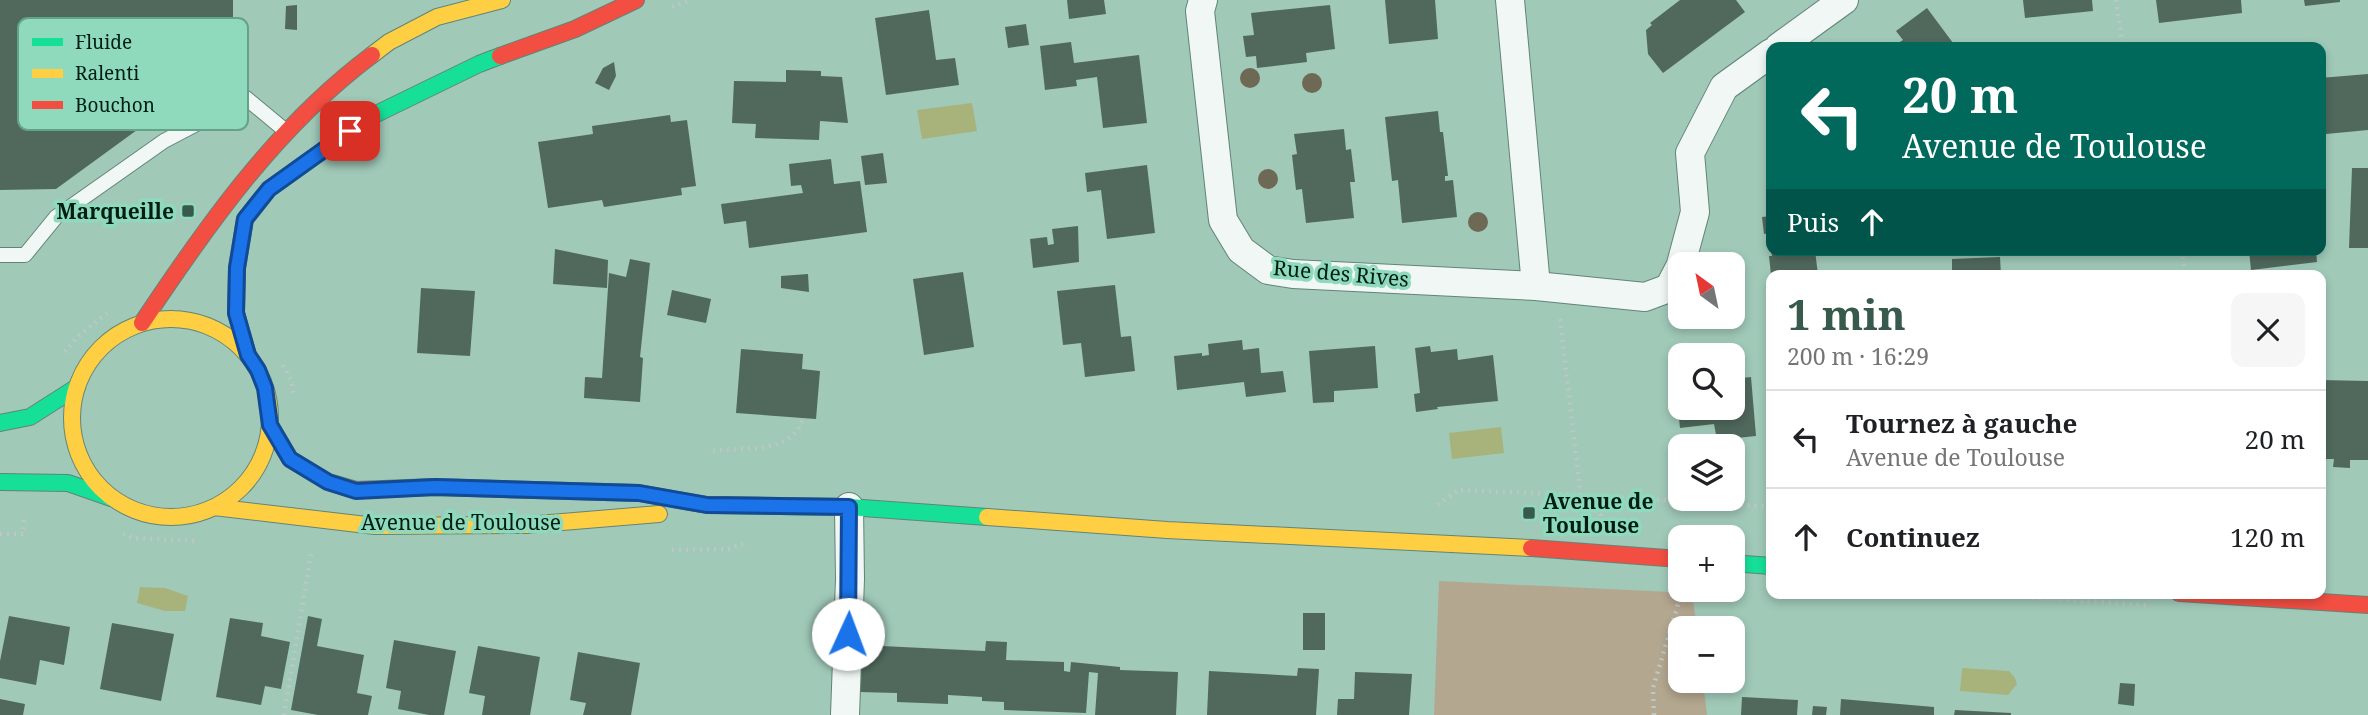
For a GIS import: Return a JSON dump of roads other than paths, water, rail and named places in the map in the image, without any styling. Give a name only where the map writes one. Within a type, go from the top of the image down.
[{"type":"main road","points":[[142,323],[190,251],[246,179],[286,132],[348,73],[389,42],[437,17],[502,0]]},
{"type":"main road","points":[[248,355],[236,313],[237,268],[245,219],[269,189],[370,117],[479,64],[575,29],[636,0]]},
{"type":"main road","points":[[0,482],[68,483],[111,498],[135,510],[162,517],[188,516],[214,507],[236,493],[253,473],[265,450],[270,425],[265,388],[258,370],[248,355],[231,339],[211,327],[188,320],[165,319],[142,323],[120,333],[102,347],[86,365],[77,387],[71,417],[76,448],[90,476],[111,498]]},
{"type":"main road","points":[[0,423],[30,417],[77,387]]},
{"type":"main road","name":"Avenue de Toulouse","points":[[270,425],[290,459],[328,482],[356,491],[435,487],[639,493],[707,505],[849,507],[1167,530],[1527,548],[1668,558]]},
{"type":"main road","name":"Avenue de Toulouse","points":[[214,507],[374,526],[429,526],[526,525],[632,517],[707,505]]},
{"type":"main road","points":[[1745,564],[1766,566]]},
{"type":"main road","points":[[2266,599],[2368,606]]},
{"type":"street","name":"Rue des Rives","points":[[1203,0],[1200,11],[1223,220],[1241,250],[1268,270],[1293,274],[1536,286],[1645,297],[1668,288]]},
{"type":"street","points":[[1510,0],[1536,286]]},
{"type":"street","points":[[1786,42],[1844,0]]},
{"type":"street","points":[[1685,252],[1695,212],[1690,153],[1724,87],[1766,57]]},
{"type":"street","points":[[845,715],[850,579],[849,507]]},
{"type":"lane","points":[[248,100],[286,132],[295,152],[287,174]]},
{"type":"lane","points":[[0,255],[25,255],[56,217],[164,141],[185,130]]},
{"type":"place","name":"Marqueille","points":[[188,211]]},
{"type":"place","name":"Avenue de Toulouse","points":[[1529,513]]}]
